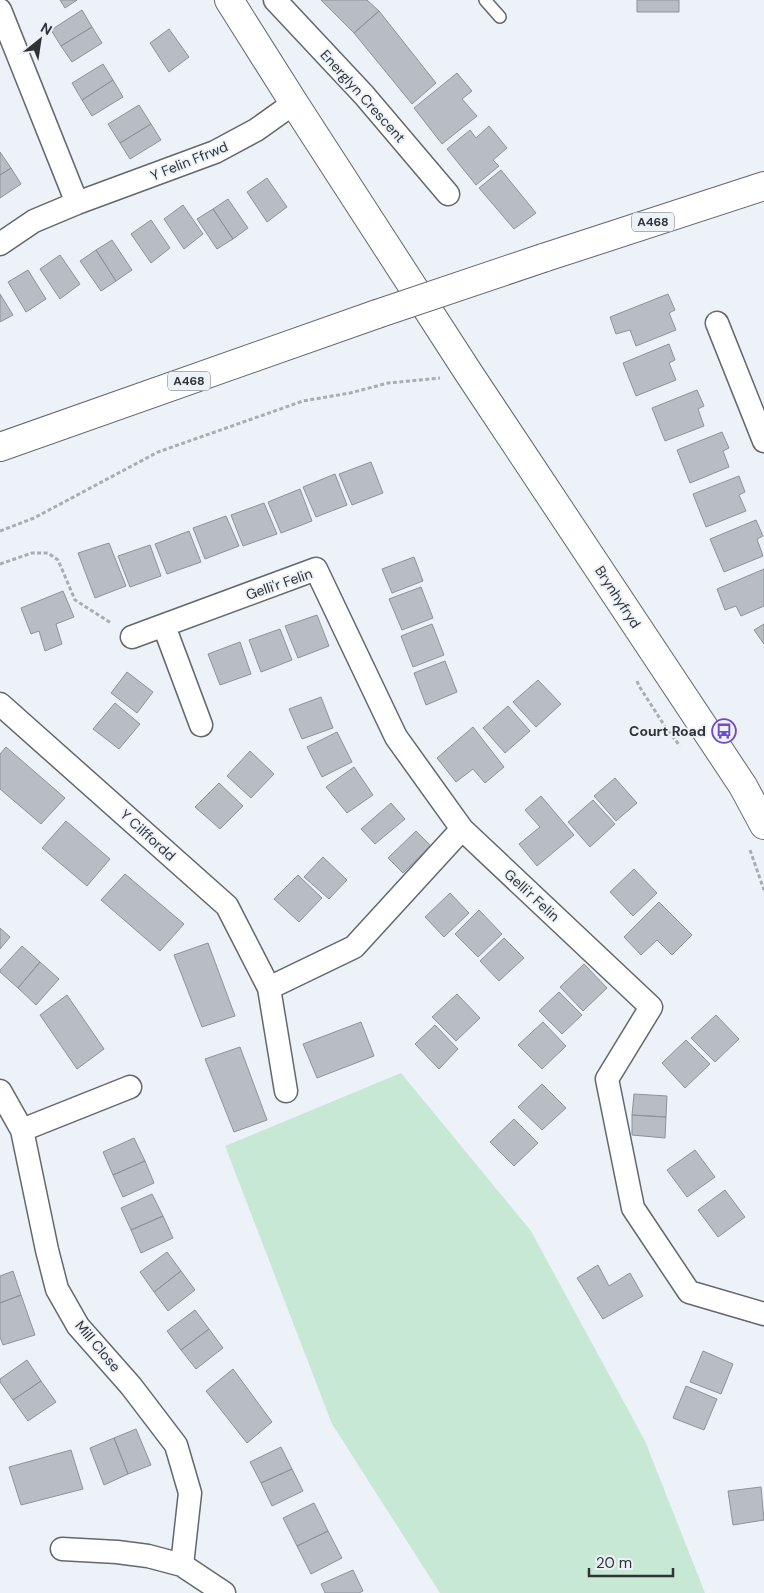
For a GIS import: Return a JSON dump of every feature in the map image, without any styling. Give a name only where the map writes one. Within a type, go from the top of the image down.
[{"type":"main road","name":"Brynhyfryd","points":[[229,0],[294,104],[457,375],[742,786],[764,825]]},
{"type":"main road","name":"A468","points":[[0,447],[377,314],[764,186]]},
{"type":"street","name":"Energlyn Crescent","points":[[275,0],[364,95],[448,194]]},
{"type":"street","points":[[0,10],[76,203]]},
{"type":"street","name":"Y Felin Ffrwd","points":[[0,244],[34,221],[76,203],[215,152],[256,130],[294,104]]},
{"type":"street","points":[[717,323],[764,441]]},
{"type":"street","name":"Gelli'r Felin","points":[[132,638],[316,569],[396,737],[462,829],[652,1007],[607,1078],[632,1208],[690,1292],[764,1314]]},
{"type":"street","points":[[164,626],[201,725]]},
{"type":"street","name":"Y Cilffordd","points":[[0,704],[226,906],[269,988],[286,1091]]},
{"type":"street","points":[[269,988],[354,947],[462,829]]},
{"type":"street","points":[[22,1130],[130,1086]]},
{"type":"street","name":"Mill Close","points":[[0,1091],[22,1130],[57,1289],[78,1326],[131,1386],[176,1445],[190,1493],[182,1565]]},
{"type":"street","points":[[62,1549],[148,1556],[182,1565],[224,1593]]},
{"type":"lane","points":[[485,0],[500,17]]},
{"type":"path","points":[[0,531],[34,518],[158,452],[303,401],[350,394],[388,383],[457,375]]},
{"type":"path","points":[[0,564],[32,553],[48,553],[58,560],[75,600],[132,638]]},
{"type":"green space","points":[[401,1073],[531,1231],[645,1441],[705,1593],[440,1593],[332,1424],[225,1146]]},
{"type":"building","points":[[60,0],[77,0],[65,8]]},
{"type":"building","points":[[321,0],[367,0],[379,11],[354,33]]},
{"type":"building","points":[[637,0],[679,0],[679,12],[637,12]]},
{"type":"building","points":[[82,10],[92,27],[61,46],[51,30]]},
{"type":"building","points":[[379,11],[436,83],[412,104],[354,33]]},
{"type":"building","points":[[92,27],[102,43],[72,62],[61,46]]},
{"type":"building","points":[[169,29],[189,57],[169,72],[150,43]]},
{"type":"building","points":[[103,64],[113,80],[82,100],[72,83]]},
{"type":"building","points":[[457,73],[472,91],[462,99],[477,116],[442,144],[414,108]]},
{"type":"building","points":[[113,80],[123,97],[92,116],[82,100]]},
{"type":"building","points":[[139,105],[151,124],[120,143],[108,124]]},
{"type":"building","points":[[151,124],[161,140],[130,159],[120,143]]},
{"type":"building","points":[[489,126],[507,148],[493,160],[499,166],[476,185],[447,149],[470,130],[476,138]]},
{"type":"building","points":[[0,152],[11,168],[0,175]]},
{"type":"building","points":[[11,168],[21,184],[0,198],[0,175]]},
{"type":"building","points":[[501,170],[536,213],[514,229],[479,188]]},
{"type":"building","points":[[267,178],[287,207],[267,222],[247,192]]},
{"type":"building","points":[[228,199],[248,228],[233,239],[213,209]]},
{"type":"building","points":[[183,205],[203,234],[184,249],[164,219]]},
{"type":"building","points":[[213,209],[233,239],[217,249],[197,219]]},
{"type":"building","points":[[151,220],[170,248],[151,263],[131,234]]},
{"type":"building","points":[[112,240],[132,270],[116,281],[96,250]]},
{"type":"building","points":[[96,250],[116,281],[101,291],[80,261]]},
{"type":"building","points":[[60,255],[80,284],[60,299],[40,269]]},
{"type":"building","points":[[28,270],[46,299],[26,312],[8,282]]},
{"type":"building","points":[[0,294],[13,315],[0,322]]},
{"type":"building","points":[[668,294],[675,310],[669,313],[676,330],[636,346],[630,330],[616,334],[610,317]]},
{"type":"building","points":[[669,344],[675,360],[669,363],[676,380],[636,396],[623,363]]},
{"type":"building","points":[[697,390],[704,406],[698,409],[704,426],[665,441],[652,408]]},
{"type":"building","points":[[722,432],[729,448],[723,451],[729,467],[690,483],[677,450]]},
{"type":"building","points":[[371,462],[383,493],[352,505],[339,474]]},
{"type":"building","points":[[335,474],[347,505],[316,517],[303,487]]},
{"type":"building","points":[[739,476],[745,492],[739,495],[746,511],[706,527],[693,494]]},
{"type":"building","points":[[300,489],[312,521],[281,533],[268,502]]},
{"type":"building","points":[[264,503],[277,534],[243,546],[231,515]]},
{"type":"building","points":[[226,516],[239,546],[205,559],[193,528]]},
{"type":"building","points":[[756,520],[763,536],[757,539],[763,556],[724,572],[710,539]]},
{"type":"building","points":[[189,531],[201,562],[167,574],[155,544]]},
{"type":"building","points":[[109,543],[126,586],[95,598],[78,553]]},
{"type":"building","points":[[150,545],[161,576],[130,587],[118,556]]},
{"type":"building","points":[[414,557],[423,581],[392,593],[382,569]]},
{"type":"building","points":[[764,569],[764,606],[741,616],[736,606],[725,610],[717,589]]},
{"type":"building","points":[[421,587],[433,618],[402,630],[389,599]]},
{"type":"building","points":[[63,591],[74,617],[56,624],[62,644],[45,651],[39,631],[31,634],[21,608]]},
{"type":"building","points":[[317,615],[329,646],[298,658],[285,626]]},
{"type":"building","points":[[432,624],[444,655],[413,667],[401,636]]},
{"type":"building","points":[[764,624],[764,644],[754,630]]},
{"type":"building","points":[[280,629],[292,660],[261,672],[249,640]]},
{"type":"building","points":[[240,642],[251,674],[220,685],[208,654]]},
{"type":"building","points":[[445,661],[457,692],[426,705],[414,673]]},
{"type":"building","points":[[127,672],[153,692],[137,713],[111,693]]},
{"type":"building","points":[[538,680],[561,704],[536,727],[513,702]]},
{"type":"building","points":[[321,697],[333,728],[302,739],[289,709]]},
{"type":"building","points":[[115,703],[140,724],[119,749],[93,729]]},
{"type":"building","points":[[508,706],[530,731],[505,753],[483,728]]},
{"type":"building","points":[[473,727],[504,767],[485,783],[473,769],[456,782],[437,758]]},
{"type":"building","points":[[337,732],[352,762],[322,777],[307,747]]},
{"type":"building","points":[[6,747],[65,798],[41,824],[0,789],[0,754]]},
{"type":"building","points":[[250,751],[274,774],[251,798],[227,776]]},
{"type":"building","points":[[354,767],[373,795],[347,813],[326,787]]},
{"type":"building","points":[[615,778],[637,803],[616,821],[594,796]]},
{"type":"building","points":[[219,783],[243,806],[220,829],[195,807]]},
{"type":"building","points":[[541,796],[574,835],[537,866],[519,844],[540,827],[525,810]]},
{"type":"building","points":[[593,800],[615,824],[590,847],[568,822]]},
{"type":"building","points":[[391,803],[405,819],[375,844],[361,829]]},
{"type":"building","points":[[66,821],[110,859],[87,886],[42,848]]},
{"type":"building","points":[[416,831],[431,846],[403,873],[388,858]]},
{"type":"building","points":[[323,857],[347,880],[329,899],[304,877]]},
{"type":"building","points":[[634,869],[657,893],[633,916],[610,892]]},
{"type":"building","points":[[125,874],[184,924],[160,951],[101,900]]},
{"type":"building","points":[[298,875],[322,898],[299,922],[274,899]]},
{"type":"building","points":[[450,893],[469,913],[444,937],[425,917]]},
{"type":"building","points":[[659,902],[692,935],[672,955],[657,940],[641,955],[624,937]]},
{"type":"building","points":[[479,910],[502,934],[478,957],[455,934]]},
{"type":"building","points":[[0,928],[10,937],[0,949]]},
{"type":"building","points":[[504,938],[524,958],[499,981],[480,961]]},
{"type":"building","points":[[208,943],[235,1016],[202,1027],[174,955]]},
{"type":"building","points":[[22,946],[40,962],[18,988],[0,970]]},
{"type":"building","points":[[40,962],[59,979],[36,1005],[18,988]]},
{"type":"building","points":[[584,964],[607,988],[583,1011],[560,987]]},
{"type":"building","points":[[559,992],[582,1015],[562,1034],[539,1011]]},
{"type":"building","points":[[457,994],[480,1018],[456,1041],[432,1017]]},
{"type":"building","points":[[67,995],[104,1049],[77,1069],[40,1015]]},
{"type":"building","points":[[716,1015],[739,1039],[715,1062],[691,1038]]},
{"type":"building","points":[[361,1022],[374,1056],[317,1078],[303,1044]]},
{"type":"building","points":[[543,1022],[566,1046],[542,1069],[518,1045]]},
{"type":"building","points":[[435,1025],[458,1049],[439,1069],[415,1044]]},
{"type":"building","points":[[686,1040],[710,1064],[685,1088],[662,1063]]},
{"type":"building","points":[[240,1047],[267,1120],[234,1132],[205,1059]]},
{"type":"building","points":[[542,1084],[566,1108],[542,1130],[518,1107]]},
{"type":"building","points":[[634,1094],[667,1096],[666,1117],[632,1115]]},
{"type":"building","points":[[632,1115],[666,1117],[665,1138],[632,1135]]},
{"type":"building","points":[[514,1119],[538,1143],[514,1166],[490,1142]]},
{"type":"building","points":[[134,1138],[145,1161],[113,1175],[103,1152]]},
{"type":"building","points":[[695,1150],[715,1177],[687,1197],[667,1170]]},
{"type":"building","points":[[145,1161],[154,1183],[123,1197],[113,1175]]},
{"type":"building","points":[[725,1190],[745,1217],[718,1237],[698,1210]]},
{"type":"building","points":[[152,1194],[163,1216],[131,1230],[121,1208]]},
{"type":"building","points":[[163,1216],[173,1238],[141,1253],[131,1230]]},
{"type":"building","points":[[167,1252],[181,1271],[154,1292],[140,1272]]},
{"type":"building","points":[[598,1265],[609,1286],[630,1273],[643,1296],[603,1319],[577,1278]]},
{"type":"building","points":[[13,1271],[21,1295],[0,1303],[0,1276]]},
{"type":"building","points":[[181,1271],[195,1290],[168,1311],[154,1292]]},
{"type":"building","points":[[21,1295],[35,1335],[3,1345],[0,1337],[0,1303]]},
{"type":"building","points":[[195,1310],[209,1329],[181,1350],[167,1331]]},
{"type":"building","points":[[209,1329],[223,1348],[196,1369],[181,1350]]},
{"type":"building","points":[[703,1351],[733,1364],[721,1394],[690,1382]]},
{"type":"building","points":[[27,1360],[41,1381],[13,1400],[0,1382],[0,1379]]},
{"type":"building","points":[[233,1369],[272,1422],[247,1443],[206,1391]]},
{"type":"building","points":[[41,1381],[56,1402],[28,1421],[13,1400]]},
{"type":"building","points":[[686,1386],[717,1399],[704,1430],[673,1418]]},
{"type":"building","points":[[136,1429],[151,1465],[128,1474],[114,1438]]},
{"type":"building","points":[[114,1438],[128,1474],[104,1485],[90,1448]]},
{"type":"building","points":[[281,1447],[292,1469],[261,1483],[250,1462]]},
{"type":"building","points":[[71,1450],[83,1489],[21,1505],[9,1467]]},
{"type":"building","points":[[292,1469],[303,1491],[272,1506],[261,1483]]},
{"type":"building","points":[[761,1487],[764,1520],[733,1525],[728,1491]]},
{"type":"building","points":[[314,1503],[328,1531],[297,1546],[283,1518]]},
{"type":"building","points":[[328,1531],[342,1558],[311,1574],[297,1546]]},
{"type":"building","points":[[353,1570],[363,1591],[359,1593],[325,1593],[321,1584]]},
{"type":"place","name":"Court Road","points":[[724,731]]}]
